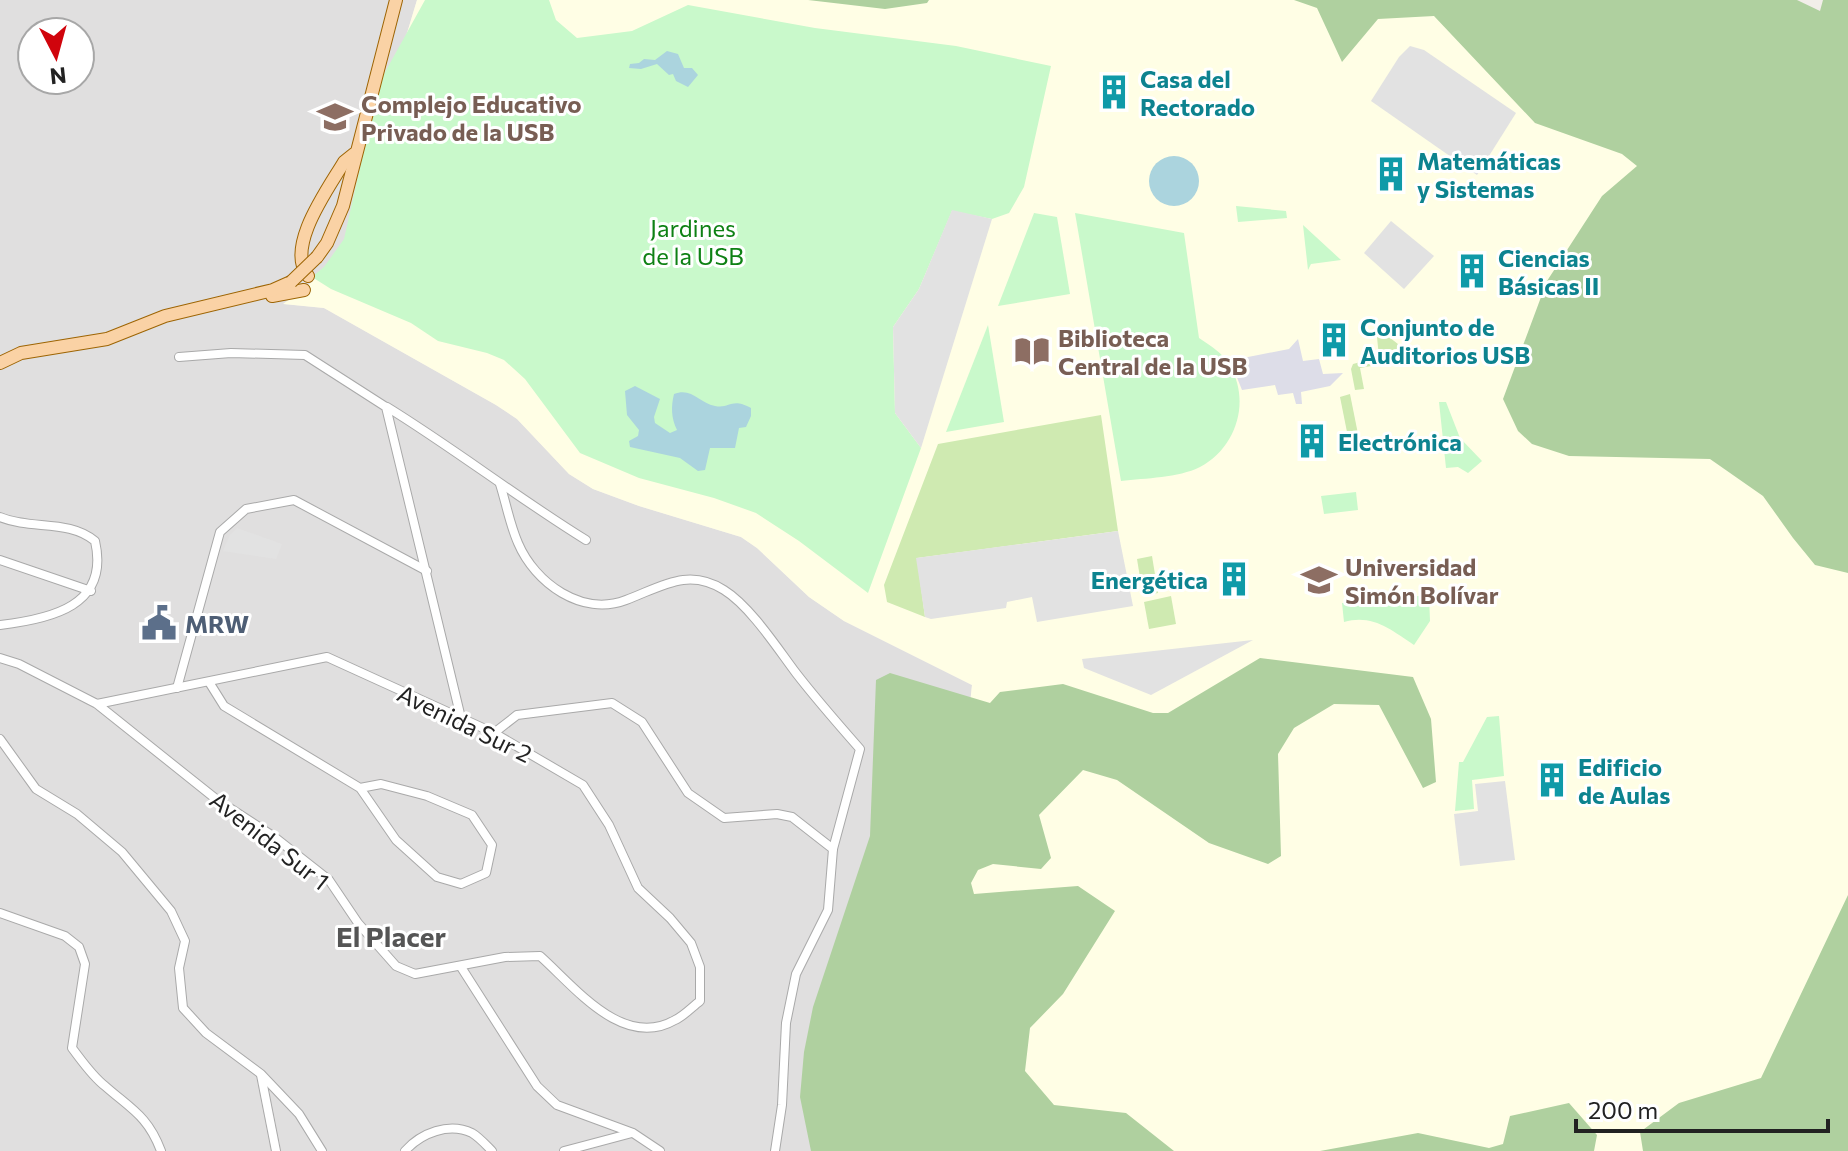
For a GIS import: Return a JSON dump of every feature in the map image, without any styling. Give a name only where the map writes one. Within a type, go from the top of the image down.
[{"type":"main road","points":[[0,363],[21,353],[107,339],[165,316],[273,290],[291,282],[327,243],[343,206],[396,0]]},
{"type":"main road","points":[[308,276],[300,255],[304,235],[344,162],[354,154]]},
{"type":"main road","points":[[241,298],[304,290]]},
{"type":"street","points":[[179,357],[231,353],[305,355],[439,440],[586,540]]},
{"type":"street","points":[[386,407],[461,718]]},
{"type":"street","points":[[500,484],[518,543],[529,562],[549,585],[569,598],[594,605],[623,602],[683,578],[704,581],[726,591],[755,620],[860,749],[833,849],[828,910],[796,974],[786,1023],[782,1105],[775,1151]]},
{"type":"street","points":[[177,688],[220,532],[246,509],[294,500],[427,571]]},
{"type":"street","points":[[0,517],[14,523],[84,531],[95,541],[98,563],[91,591],[80,602],[59,613],[0,625]]},
{"type":"street","points":[[0,560],[91,591]]},
{"type":"street","name":"Avenida Sur 2","points":[[97,704],[327,657],[494,733],[583,785],[609,825],[638,888],[691,943],[700,967],[700,1001]]},
{"type":"street","name":"Avenida Sur 1","points":[[0,658],[19,664],[97,704],[216,799],[273,836],[329,880],[358,923],[396,966],[415,974],[505,957],[540,956],[613,1021],[637,1029],[673,1022],[700,1001]]},
{"type":"street","points":[[209,682],[224,706],[360,788],[396,840],[437,877],[461,884],[486,873],[492,845],[472,815],[427,796],[381,784],[360,788]]},
{"type":"street","points":[[494,733],[517,715],[612,703],[642,722],[688,793],[724,818],[777,814],[792,817],[833,849]]},
{"type":"street","points":[[0,739],[36,789],[77,814],[122,852],[171,911],[185,941],[179,968],[183,1008],[206,1033],[261,1074],[299,1114],[322,1151]]},
{"type":"street","points":[[0,913],[65,936],[79,947],[85,964],[72,1048],[102,1085],[139,1113],[156,1136],[161,1151]]},
{"type":"street","points":[[461,967],[537,1086],[557,1105],[633,1133],[660,1151]]},
{"type":"street","points":[[261,1074],[276,1151]]},
{"type":"street","points":[[405,1151],[414,1141],[435,1131],[456,1129],[474,1134],[492,1151]]},
{"type":"street","points":[[564,1151],[633,1133]]},
{"type":"shaded area","points":[[0,0],[417,0],[344,242],[332,261],[285,304],[324,308],[496,405],[517,419],[569,474],[593,489],[741,537],[809,597],[844,621],[972,685],[962,779],[885,1151],[0,1151]]},
{"type":"shaded area","name":"Universidad Simón Bolívar","points":[[417,0],[1715,0],[1848,99],[1848,1151],[885,1151],[962,779],[972,685],[844,621],[809,597],[741,537],[593,489],[569,474],[517,419],[496,405],[324,308],[283,304],[312,282],[332,261],[344,242]]},
{"type":"shaded area","points":[[1410,46],[1424,50],[1516,113],[1477,175],[1371,101],[1399,57]]},
{"type":"shaded area","points":[[952,210],[992,219],[921,448],[895,413],[893,327],[919,289]]},
{"type":"shaded area","points":[[1391,221],[1434,256],[1404,289],[1364,253]]},
{"type":"shaded area","points":[[1298,339],[1303,361],[1319,359],[1323,374],[1343,373],[1330,386],[1301,392],[1302,404],[1296,404],[1293,393],[1278,395],[1275,385],[1242,390],[1232,365],[1243,358],[1289,349]]},
{"type":"shaded area","points":[[237,528],[282,544],[276,559],[223,551]]},
{"type":"shaded area","points":[[1118,531],[1133,606],[1037,622],[1032,597],[1007,602],[1006,608],[931,619],[925,617],[916,558]]},
{"type":"shaded area","points":[[1253,640],[1151,695],[1084,668],[1082,659]]},
{"type":"shaded area","points":[[1505,781],[1515,860],[1460,866],[1454,814],[1478,811],[1475,784]]},
{"type":"green space","name":"Jardines de la USB","points":[[425,0],[549,0],[556,20],[577,38],[632,31],[688,5],[815,28],[956,46],[1051,66],[1024,187],[1009,213],[992,219],[952,211],[919,289],[893,327],[895,413],[921,448],[868,593],[756,513],[639,478],[580,453],[525,379],[504,360],[438,341],[411,323],[331,289],[312,277],[324,267],[344,239],[379,83]]},
{"type":"green space","points":[[808,0],[929,0],[927,3],[885,9]]},
{"type":"green space","points":[[1294,0],[1797,0],[1820,11],[1823,0],[1848,0],[1848,573],[1815,565],[1763,496],[1710,459],[1569,456],[1532,444],[1518,431],[1503,399],[1547,281],[1602,196],[1637,166],[1622,154],[1535,123],[1434,16],[1378,19],[1342,62],[1317,8]]},
{"type":"green space","points":[[1236,206],[1286,211],[1287,218],[1238,222]]},
{"type":"green space","points":[[1034,213],[1057,217],[1070,294],[998,306]]},
{"type":"green space","points":[[1075,213],[1184,233],[1199,338],[1227,361],[1239,394],[1239,409],[1231,436],[1212,459],[1200,467],[1172,475],[1121,481]]},
{"type":"green space","points":[[1303,225],[1341,260],[1311,264],[1308,270]]},
{"type":"green space","points":[[988,325],[1004,422],[946,432]]},
{"type":"green space","points":[[1376,327],[1416,358],[1360,368],[1364,389],[1355,390],[1353,364],[1379,357]]},
{"type":"green space","points":[[1350,394],[1358,434],[1348,437],[1340,397]]},
{"type":"green space","points":[[1439,402],[1446,402],[1460,438],[1482,461],[1468,473],[1458,467],[1446,468]]},
{"type":"green space","points":[[1101,415],[1118,531],[917,558],[925,617],[887,602],[884,585],[938,444]]},
{"type":"green space","points":[[1356,492],[1358,510],[1324,514],[1321,496]]},
{"type":"green space","points":[[1152,556],[1158,593],[1143,596],[1137,559]]},
{"type":"green space","points":[[1429,595],[1430,621],[1414,645],[1373,622],[1344,622],[1342,603]]},
{"type":"green space","points":[[1171,596],[1176,624],[1149,629],[1144,602]]},
{"type":"green space","points":[[1260,658],[1413,677],[1431,719],[1436,782],[1423,788],[1379,705],[1334,704],[1294,728],[1278,754],[1281,856],[1268,864],[1209,843],[1117,780],[1083,770],[1039,815],[1051,858],[1041,869],[993,864],[978,870],[971,883],[974,894],[1078,886],[1115,911],[1063,994],[1030,1028],[1025,1071],[1054,1105],[1126,1113],[1174,1151],[811,1151],[800,1097],[804,1052],[813,1007],[870,836],[876,680],[890,673],[990,703],[1000,692],[1063,684],[1153,713],[1168,713]]},
{"type":"green space","points":[[1499,716],[1504,776],[1472,780],[1474,809],[1455,811],[1459,762],[1463,762],[1487,717]]},
{"type":"green space","points":[[1848,895],[1848,1151],[1643,1151],[1640,1132],[1679,1103],[1761,1078]]},
{"type":"green space","points":[[1569,1103],[1597,1135],[1594,1151],[1320,1151],[1418,1133],[1489,1148],[1503,1144],[1510,1116]]},
{"type":"water","points":[[667,51],[678,54],[684,68],[692,68],[698,75],[688,87],[657,64],[641,69],[629,68],[630,64],[644,59],[655,60]]},
{"type":"water","points":[[1174,156],[1191,164],[1199,181],[1191,198],[1174,206],[1157,198],[1149,181],[1157,164]]},
{"type":"water","points":[[635,386],[660,399],[655,423],[670,433],[677,430],[672,403],[674,394],[680,392],[715,406],[744,405],[751,408],[751,416],[746,427],[739,428],[735,448],[710,448],[705,470],[698,471],[680,458],[630,447],[629,441],[638,436],[639,430],[627,415],[625,391]]},
{"type":"place","name":"Casa del Rectorado","points":[[1114,92]]},
{"type":"place","name":"Complejo Educativo Privado de la USB","points":[[335,117]]},
{"type":"place","name":"Matemáticas y Sistemas","points":[[1391,174]]},
{"type":"place","name":"Ciencias Básicas II","points":[[1472,271]]},
{"type":"place","name":"Conjunto de Auditorios USB","points":[[1334,340]]},
{"type":"place","name":"Biblioteca Central de la USB","points":[[1032,351]]},
{"type":"place","name":"Electrónica","points":[[1312,441]]},
{"type":"place","name":"Energética","points":[[1234,579]]},
{"type":"place","name":"Universidad Simón Bolívar","points":[[1319,580]]},
{"type":"place","name":"MRW","points":[[159,623]]},
{"type":"place","name":"Edificio de Aulas","points":[[1552,780]]},
{"type":"district","name":"El Placer","points":[[391,936]]}]
